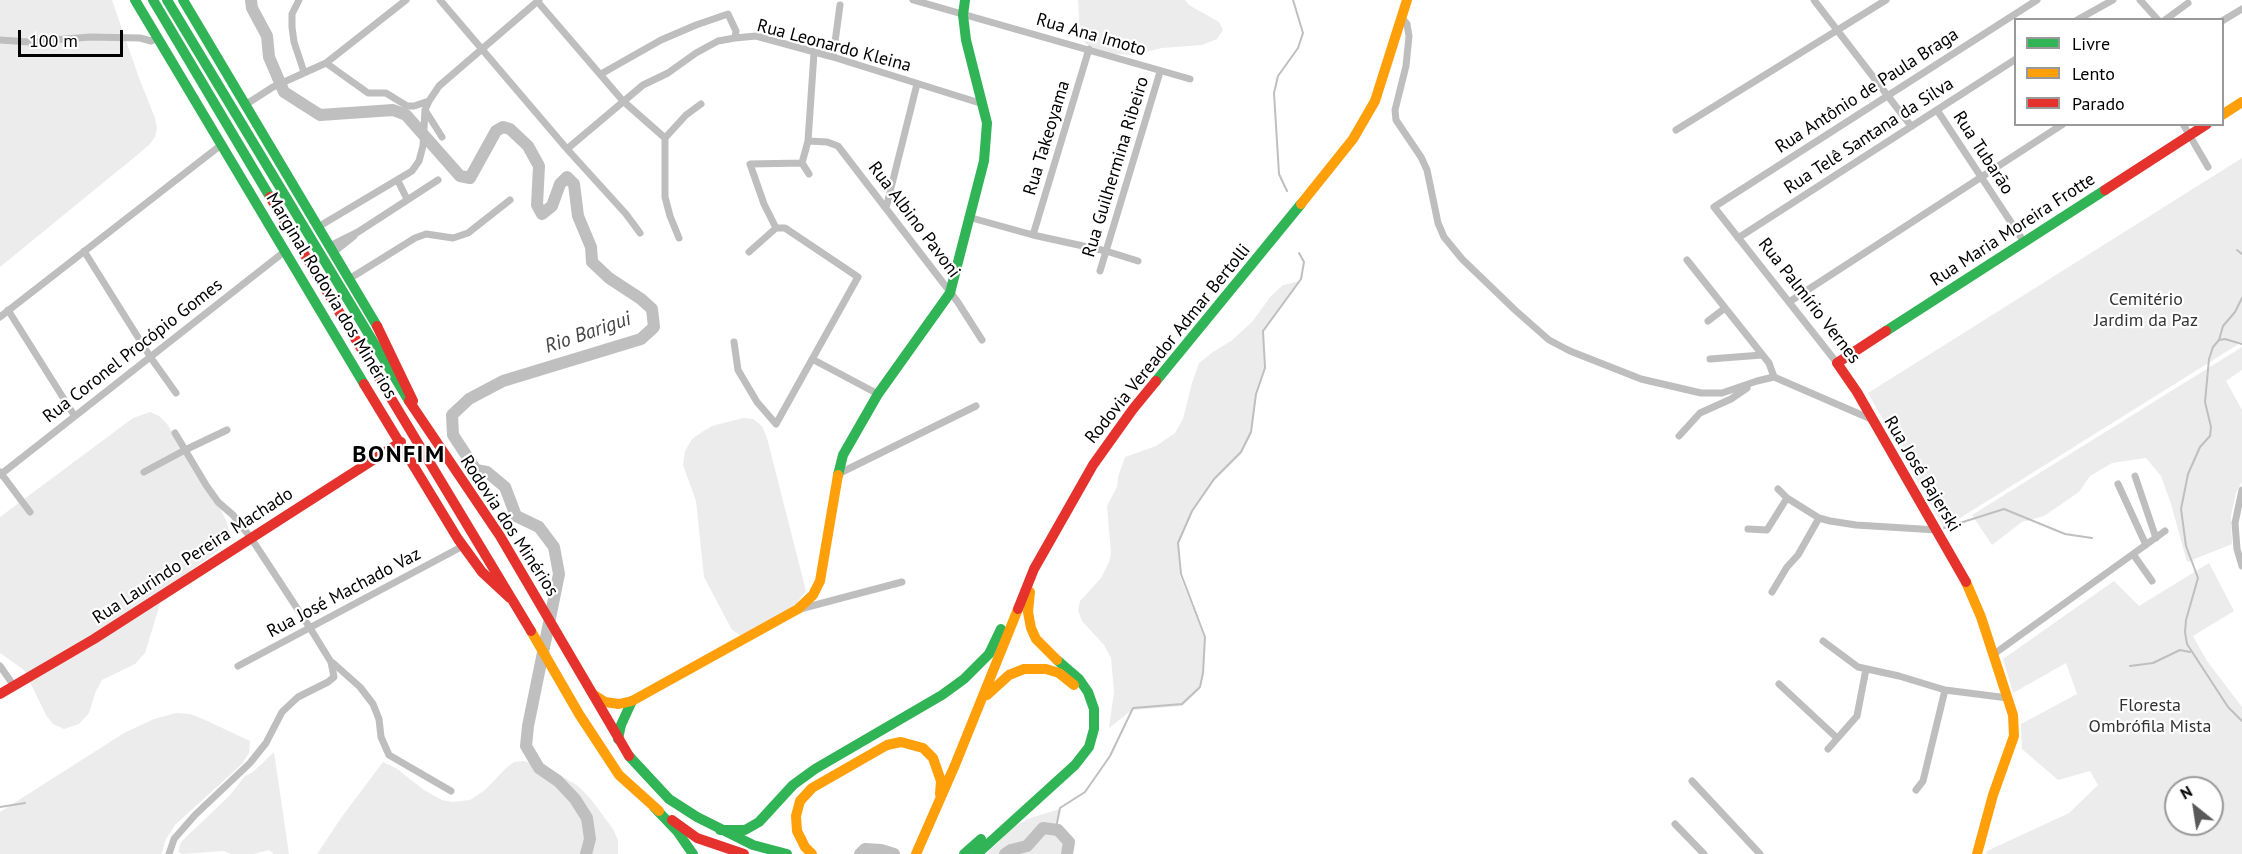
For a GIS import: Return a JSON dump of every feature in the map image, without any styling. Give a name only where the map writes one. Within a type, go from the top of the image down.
[{"type":"main road","name":"Marginal Rodovia dos Minérios","points":[[135,0],[284,252],[463,546],[482,572],[512,600]]},
{"type":"main road","name":"Rodovia dos Minérios","points":[[153,0],[410,431],[476,537],[556,675],[620,775],[654,807],[697,837],[744,854]]},
{"type":"main road","name":"Rodovia dos Minérios","points":[[167,0],[421,421],[500,536],[630,758],[669,800],[720,830],[753,845],[787,854]]},
{"type":"main road","name":"Marginal Rodovia dos Minérios","points":[[183,0],[375,321],[421,421]]},
{"type":"main road","points":[[594,695],[605,702],[619,704],[632,701],[798,609],[813,595],[820,581],[838,474],[848,445],[878,394],[950,293],[985,152],[987,123],[970,63],[963,15],[965,0]]},
{"type":"main road","name":"Rodovia Vereador Admar Bertolli","points":[[916,854],[1034,569],[1093,465],[1133,409],[1353,139],[1375,101],[1407,0]]},
{"type":"main road","points":[[2224,114],[2242,102]]},
{"type":"main road","name":"Rua Maria Moreira Frotte","points":[[1837,363],[2204,126]]},
{"type":"main road","name":"Rua Palmírio Vernes","points":[[1837,363],[1857,392],[1871,419]]},
{"type":"main road","name":"Rua José Bajerski","points":[[1871,419],[1937,530],[1974,598],[2013,715],[2014,736],[1993,795],[1977,854]]},
{"type":"main road","name":"Rua Laurindo Pereira Machado","points":[[0,694],[93,639],[383,456],[401,442]]},
{"type":"main road","points":[[720,830],[745,830],[759,822],[793,785],[814,769],[942,695],[964,679],[989,654],[1034,569]]},
{"type":"main road","points":[[977,854],[1075,765],[1089,747],[1094,729],[1094,709],[1088,692],[1079,679],[1036,639],[1030,628],[1028,612],[1034,569]]},
{"type":"main road","points":[[964,854],[1070,759],[1082,744],[1088,726],[1087,709],[1080,693],[1064,677],[1046,669],[1024,669],[1009,675],[996,685],[980,703]]},
{"type":"main road","points":[[618,739],[632,701]]},
{"type":"main road","points":[[812,854],[805,847],[798,831],[796,816],[800,801],[812,788],[887,745],[901,742],[912,744],[923,748],[933,758],[941,781],[939,802]]},
{"type":"main road","points":[[654,807],[677,831],[693,854]]},
{"type":"street","points":[[299,0],[292,14],[292,27],[294,42],[304,72]]},
{"type":"street","points":[[245,105],[273,87],[326,63],[405,0]]},
{"type":"street","points":[[440,0],[640,233]]},
{"type":"street","name":"Rua Ana Imoto","points":[[913,0],[1190,79]]},
{"type":"street","points":[[1814,0],[1911,126]]},
{"type":"street","points":[[1676,130],[1886,0]]},
{"type":"street","name":"Rua Antônio de Paula Braga","points":[[1714,207],[2037,0]]},
{"type":"street","points":[[2080,18],[2110,0]]},
{"type":"street","points":[[2140,0],[2156,18]]},
{"type":"street","points":[[2224,20],[2242,9],[2236,0]]},
{"type":"street","points":[[318,227],[412,171],[419,161],[423,146],[425,110],[439,86],[538,1],[623,101],[665,138]]},
{"type":"street","points":[[2168,18],[2188,3]]},
{"type":"street","points":[[833,57],[840,4]]},
{"type":"street","points":[[601,74],[661,40],[696,24],[728,14],[735,31],[735,38]]},
{"type":"street","points":[[1402,18],[1407,24],[1409,36],[1404,78],[1395,110],[1396,120],[1421,157],[1438,223],[1444,237],[1457,254],[1549,340],[1570,351],[1641,379],[1701,393],[1722,393],[1774,377],[1769,363],[1687,260]]},
{"type":"street","name":"Rua Leonardo Kleina","points":[[567,149],[642,85],[668,73],[696,52],[718,41],[735,38],[756,36],[833,57],[983,104]]},
{"type":"street","points":[[0,40],[29,42],[90,38],[140,38],[151,41],[158,38]]},
{"type":"street","name":"Rua Takeoyama","points":[[1033,235],[1089,50]]},
{"type":"street","points":[[809,174],[802,163],[808,141],[814,53]]},
{"type":"street","name":"Rua Telê Santana da Silva","points":[[1738,238],[2014,60]]},
{"type":"street","points":[[326,63],[368,93],[386,93],[407,106],[429,101]]},
{"type":"street","name":"Rua Guilhermina Ribeiro","points":[[1100,270],[1160,72]]},
{"type":"street","points":[[886,208],[917,84]]},
{"type":"street","points":[[679,238],[665,197],[665,138],[686,115],[701,104]]},
{"type":"street","points":[[425,110],[442,137]]},
{"type":"street","name":"Rua Tubarão","points":[[1937,110],[2024,242]]},
{"type":"street","points":[[1789,302],[2060,126]]},
{"type":"street","points":[[2183,126],[2208,167]]},
{"type":"street","name":"Rua Albino Pavoni","points":[[808,141],[827,142],[838,146],[950,293],[982,340]]},
{"type":"street","points":[[0,317],[221,145]]},
{"type":"street","points":[[776,228],[767,211],[750,164],[802,163]]},
{"type":"street","points":[[332,249],[438,180]]},
{"type":"street","points":[[398,181],[407,199]]},
{"type":"street","points":[[349,279],[415,238],[426,234],[453,238],[468,233],[510,200]]},
{"type":"street","name":"Rua Palmírio Vernes","points":[[1714,207],[1837,363]]},
{"type":"street","points":[[968,217],[1138,261]]},
{"type":"street","points":[[734,342],[738,370],[757,402],[776,424],[858,277],[785,228],[776,228],[749,252]]},
{"type":"street","points":[[84,251],[151,358],[176,393]]},
{"type":"street","name":"Rua Coronel Procópio Gomes","points":[[0,474],[284,252]]},
{"type":"street","points":[[1708,321],[1725,308]]},
{"type":"street","points":[[8,310],[74,415]]},
{"type":"street","points":[[1710,359],[1762,355]]},
{"type":"street","points":[[812,358],[878,394]]},
{"type":"street","name":"Rua José Bajerski","points":[[1774,377],[1871,419]]},
{"type":"street","points":[[1679,436],[1700,413],[1731,399],[1757,381]]},
{"type":"street","points":[[838,474],[976,406]]},
{"type":"street","points":[[144,472],[227,429]]},
{"type":"street","points":[[175,433],[218,502],[233,515],[251,538],[331,662],[360,687],[373,704],[379,719],[381,737],[389,755],[451,791]]},
{"type":"street","points":[[0,474],[30,512]]},
{"type":"street","points":[[2135,476],[2156,538]]},
{"type":"street","points":[[2118,484],[2146,545]]},
{"type":"street","points":[[1778,489],[1787,498],[1819,518],[1842,524],[1937,530]]},
{"type":"street","points":[[2242,490],[2235,523],[2237,549],[2242,566]]},
{"type":"street","points":[[1748,529],[1767,530],[1787,498]]},
{"type":"street","points":[[1772,592],[1787,567],[1798,555],[1819,518]]},
{"type":"street","points":[[1994,654],[2165,531]]},
{"type":"street","name":"Rua José Machado Vaz","points":[[238,666],[463,546]]},
{"type":"street","points":[[2133,554],[2152,581]]},
{"type":"street","points":[[798,609],[902,582]]},
{"type":"street","points":[[1823,641],[1854,665],[1866,669],[1945,690],[2008,698]]},
{"type":"street","points":[[169,854],[174,839],[195,815],[261,750],[282,711],[298,697],[334,677],[331,662]]},
{"type":"street","points":[[0,666],[14,686]]},
{"type":"street","points":[[1828,749],[1857,716],[1866,669]]},
{"type":"street","points":[[1779,684],[1837,738]]},
{"type":"street","points":[[1916,790],[1923,781],[1945,690]]},
{"type":"street","points":[[1692,781],[1759,854]]},
{"type":"street","points":[[1676,824],[1704,854]]},
{"type":"green space","points":[[0,0],[112,0],[157,128],[150,144],[0,267]]},
{"type":"green space","points":[[1078,0],[1185,0],[1189,5],[1219,22],[1223,30],[1217,39],[1202,45],[1162,48],[1132,55],[1102,53],[1086,44],[1080,36]]},
{"type":"green space","name":"Cemitério Jardim da Paz","points":[[2242,158],[2242,342],[1944,528],[1868,393]]},
{"type":"green space","points":[[1301,281],[1263,333],[1264,370],[1255,396],[1251,434],[1241,454],[1214,481],[1192,513],[1178,545],[1180,576],[1205,639],[1200,689],[1182,706],[1132,710],[1109,728],[1114,692],[1111,658],[1104,645],[1082,621],[1078,610],[1080,601],[1101,578],[1109,562],[1111,553],[1107,506],[1117,487],[1125,457],[1156,446],[1175,433],[1183,419],[1199,363],[1231,341],[1252,322],[1271,296],[1283,285]]},
{"type":"green space","points":[[2242,347],[2242,370],[2226,381],[2242,410],[2242,482],[2236,493],[2231,516],[2232,544],[2187,562],[2161,476],[2146,458],[2112,463],[2090,476],[2079,492],[2044,516],[2022,522],[1992,545],[1972,515]]},
{"type":"green space","points":[[150,412],[159,416],[167,424],[221,510],[229,530],[228,539],[217,551],[164,591],[145,653],[135,664],[102,680],[89,713],[79,724],[64,729],[53,724],[46,715],[24,670],[0,653],[0,517],[133,418]]},
{"type":"green space","points":[[743,418],[753,419],[762,426],[767,438],[806,591],[792,609],[742,636],[732,630],[704,577],[696,501],[683,465],[685,451],[692,439],[712,426]]},
{"type":"green space","name":"Floresta Ombrófila Mista","points":[[2209,563],[2234,611],[2193,636],[2207,661],[2242,707],[2242,854],[1986,854],[1987,851],[2069,813],[2098,785],[2090,771],[2058,780],[2022,749],[2021,724],[2077,694],[2066,663],[2013,693],[2003,659],[2114,581],[2139,606]]},
{"type":"green space","points":[[176,713],[190,714],[250,741],[249,753],[242,764],[175,825],[165,841],[162,854],[0,854],[0,812],[124,733],[154,719]]},
{"type":"green space","points":[[274,752],[289,854],[274,854],[269,850],[254,854],[231,854],[224,851],[182,854],[178,852],[181,842],[230,795],[245,776],[253,772]]},
{"type":"green space","points":[[524,761],[550,769],[578,786],[613,829],[618,840],[618,854],[317,854],[383,762],[396,768],[424,790],[442,800],[453,802],[470,800],[485,790],[514,762]]},
{"type":"green space","points":[[1060,809],[1055,829],[1068,844],[1067,854],[987,854],[1013,827],[1030,818]]},
{"type":"waterway","name":"Rio Barigui","points":[[251,0],[252,8],[267,36],[269,57],[284,92],[320,115],[393,110],[406,115],[460,176],[470,178],[496,131],[503,127],[510,129],[528,146],[539,166],[537,205],[542,214],[552,206],[560,184],[567,177],[574,184],[578,216],[591,247],[592,262],[609,278],[652,309],[654,327],[641,339],[503,381],[469,399],[452,415],[453,435],[476,470],[487,472],[505,487],[516,516],[539,527],[554,547],[559,574],[528,726],[526,746],[539,768],[558,781],[575,799],[587,818],[590,839],[586,854]]},
{"type":"waterway","points":[[1287,191],[1279,174],[1274,93],[1278,76],[1298,48],[1303,33],[1293,0]]},
{"type":"waterway","points":[[2237,250],[2242,254]]},
{"type":"waterway","points":[[1058,830],[1060,808],[1085,792],[1110,756],[1133,708],[1182,704],[1200,687],[1205,637],[1181,574],[1178,543],[1192,511],[1214,479],[1241,452],[1251,432],[1256,394],[1265,368],[1263,331],[1301,279],[1304,262],[1299,253]]},
{"type":"waterway","points":[[2242,298],[2235,312],[2223,326],[2209,359],[2205,402],[2211,427],[2210,436],[2200,447],[2188,474],[2181,509],[2186,546],[2198,578],[2186,620],[2187,644],[2228,707],[2242,721]]},
{"type":"waterway","points":[[2219,340],[2225,339],[2242,344]]},
{"type":"waterway","points":[[1944,528],[2004,509],[2065,534],[2092,538]]},
{"type":"waterway","points":[[2130,666],[2153,663],[2180,650],[2190,652]]},
{"type":"waterway","points":[[0,807],[25,803]]},
{"type":"waterway","name":"Rio Barigui","points":[[1005,854],[1027,846],[1043,828],[1058,830],[1069,842],[1067,854]]},
{"type":"waterway","name":"Rio Barigui","points":[[860,854],[865,849],[894,854]]},
{"type":"traffic: fast","points":[[135,0],[364,384]]},
{"type":"traffic: fast","points":[[153,0],[270,197]]},
{"type":"traffic: fast","points":[[167,0],[409,401]]},
{"type":"traffic: fast","points":[[183,0],[377,326]]},
{"type":"traffic: fast","points":[[838,475],[843,455],[878,394],[950,293],[984,161],[987,123],[966,40],[963,15],[965,0]]},
{"type":"traffic: fast","points":[[1886,331],[2105,190]]},
{"type":"traffic: fast","points":[[1156,381],[1301,204]]},
{"type":"traffic: fast","points":[[720,830],[745,830],[759,822],[793,785],[815,769],[942,695],[964,679],[989,654],[1001,629]]},
{"type":"traffic: fast","points":[[977,854],[1075,765],[1089,747],[1094,729],[1094,709],[1088,692],[1079,679],[1057,660]]},
{"type":"traffic: fast","points":[[618,739],[621,725],[632,701]]},
{"type":"traffic: fast","points":[[629,756],[669,799],[697,817],[753,845],[787,854]]},
{"type":"traffic: fast","points":[[654,807],[677,831],[693,854]]},
{"type":"traffic: fast","points":[[964,854],[981,839]]},
{"type":"traffic: slow","points":[[1301,204],[1353,139],[1375,101],[1407,0]]},
{"type":"traffic: slow","points":[[2224,114],[2242,102]]},
{"type":"traffic: slow","points":[[594,695],[605,702],[619,704],[632,701],[798,609],[813,595],[820,581],[838,475]]},
{"type":"traffic: slow","points":[[1966,582],[1981,617],[2013,715],[2014,736],[1993,795],[1977,854]]},
{"type":"traffic: slow","points":[[1030,592],[1028,612],[1031,628],[1036,639],[1057,660]]},
{"type":"traffic: slow","points":[[916,854],[1018,609]]},
{"type":"traffic: slow","points":[[531,631],[579,714],[619,775],[659,811]]},
{"type":"traffic: slow","points":[[987,695],[1009,675],[1024,669],[1046,669],[1059,673],[1074,685]]},
{"type":"traffic: slow","points":[[812,854],[805,847],[797,831],[796,816],[800,801],[812,788],[887,745],[901,742],[923,748],[933,758],[941,781],[940,794]]},
{"type":"traffic: jam","points":[[2105,190],[2204,126]]},
{"type":"traffic: jam","points":[[270,197],[531,631]]},
{"type":"traffic: jam","points":[[377,326],[413,401]]},
{"type":"traffic: jam","points":[[1886,331],[1837,363],[1857,392],[1966,582]]},
{"type":"traffic: jam","points":[[1018,609],[1034,569],[1093,465],[1156,381]]},
{"type":"traffic: jam","points":[[364,384],[458,539],[482,572],[510,598]]},
{"type":"traffic: jam","points":[[409,401],[500,536],[629,756]]},
{"type":"traffic: jam","points":[[0,694],[94,639],[401,442]]},
{"type":"traffic: jam","points":[[672,820],[697,838],[744,854]]},
{"type":"district","name":"BONFIM","points":[[399,455]]}]
